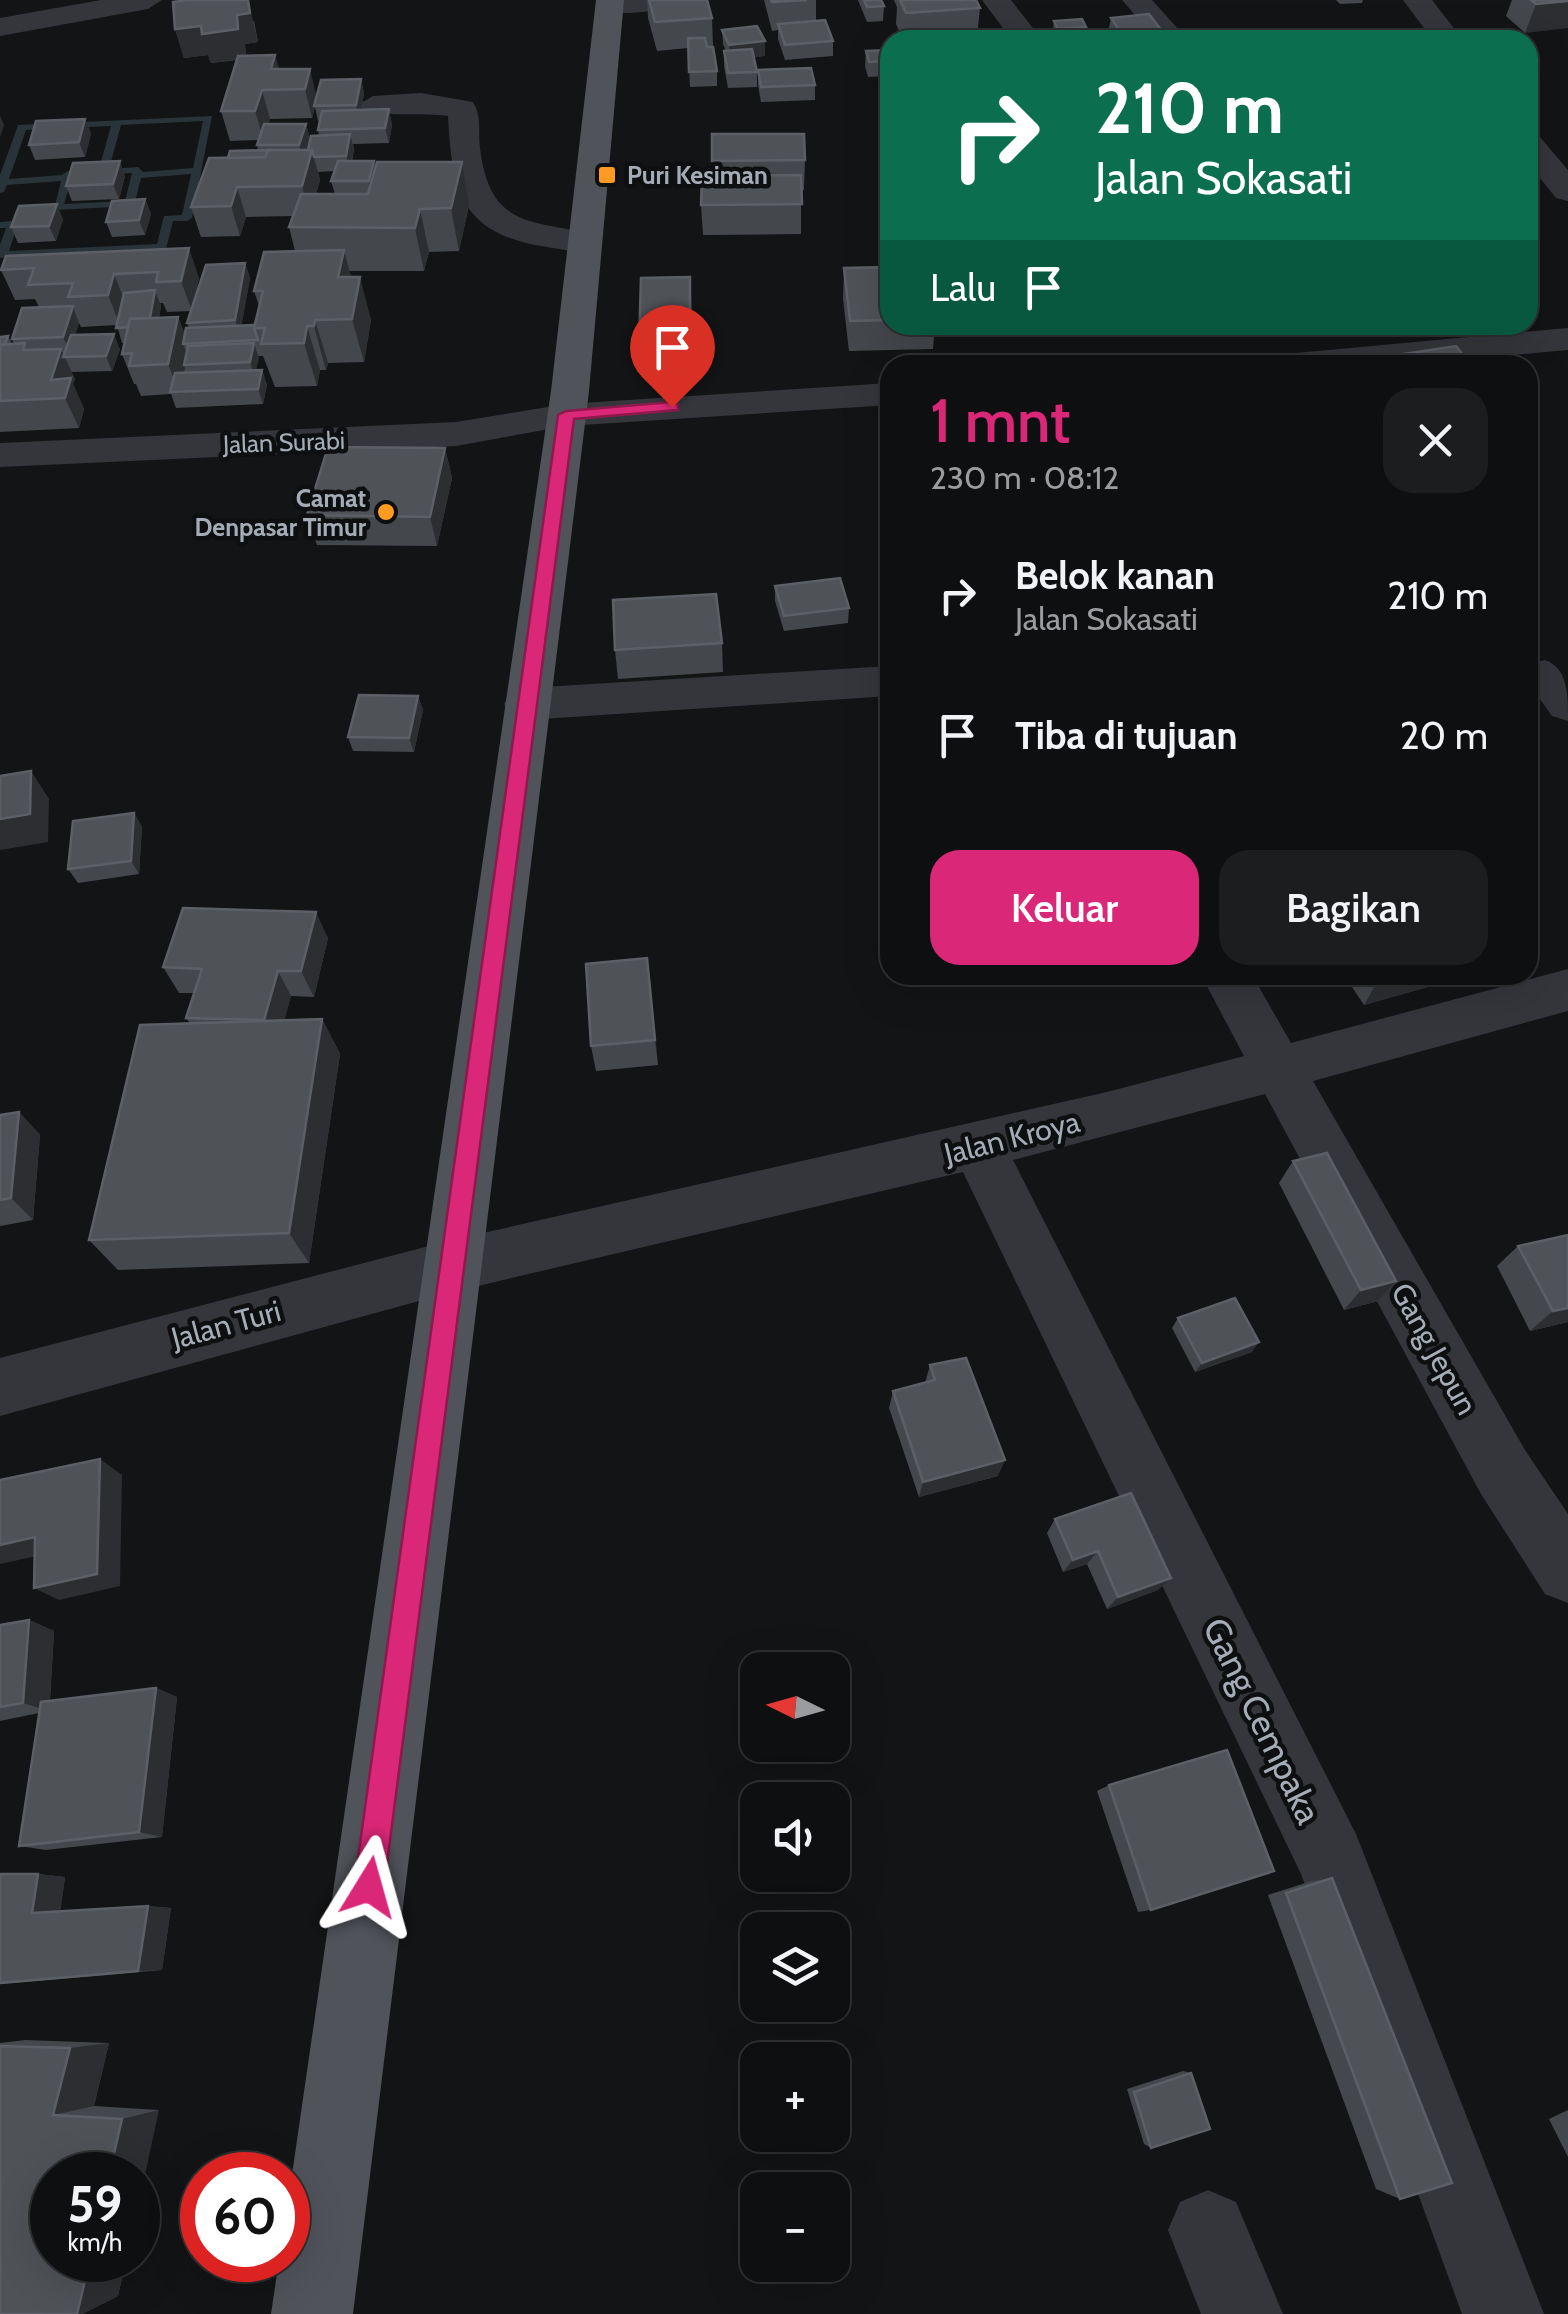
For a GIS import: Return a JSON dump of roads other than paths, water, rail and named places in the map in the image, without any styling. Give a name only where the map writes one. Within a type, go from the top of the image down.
[{"type":"main road","points":[[312,2314],[566,415],[584,242],[626,1]]},
{"type":"street","points":[[0,26],[148,0]]},
{"type":"street","points":[[996,0],[1018,30]]},
{"type":"street","points":[[1136,0],[1164,30]]},
{"type":"street","points":[[1417,0],[1440,30]]},
{"type":"street","points":[[374,105],[421,102],[462,109],[464,148],[482,210],[497,224],[584,242]]},
{"type":"street","points":[[1538,153],[1563,179]]},
{"type":"street","points":[[1399,355],[1568,340]]},
{"type":"street","name":"Jalan Surabi","points":[[0,455],[442,435],[566,415],[880,395]]},
{"type":"street","points":[[526,704],[880,682]]},
{"type":"street","name":"Gang Jepun","points":[[1231,985],[1503,1472],[1568,1571]]},
{"type":"street","name":"Jalan Kroya","points":[[452,1266],[978,1147],[1568,990]]},
{"type":"street","name":"Gang Cempaka","points":[[978,1147],[1330,1859],[1504,2314]]},
{"type":"street","name":"Jalan Turi","points":[[0,1388],[452,1266]]},
{"type":"street","points":[[1208,2230],[1242,2314]]},
{"type":"waterway","points":[[0,225],[13,224],[2,255],[162,247],[168,218],[187,218],[209,118],[117,122]]},
{"type":"waterway","points":[[0,190],[22,127],[117,122]]},
{"type":"waterway","points":[[103,172],[117,122]]},
{"type":"waterway","points":[[67,178],[58,208],[130,204],[138,170],[103,172]]},
{"type":"waterway","points":[[137,175],[196,171]]},
{"type":"waterway","points":[[67,178],[68,174],[103,172]]},
{"type":"waterway","points":[[3,182],[67,178]]},
{"type":"place","name":"Puri Kesiman","points":[[607,175]]},
{"type":"place","name":"Camat Denpasar Timur","points":[[386,512]]}]
